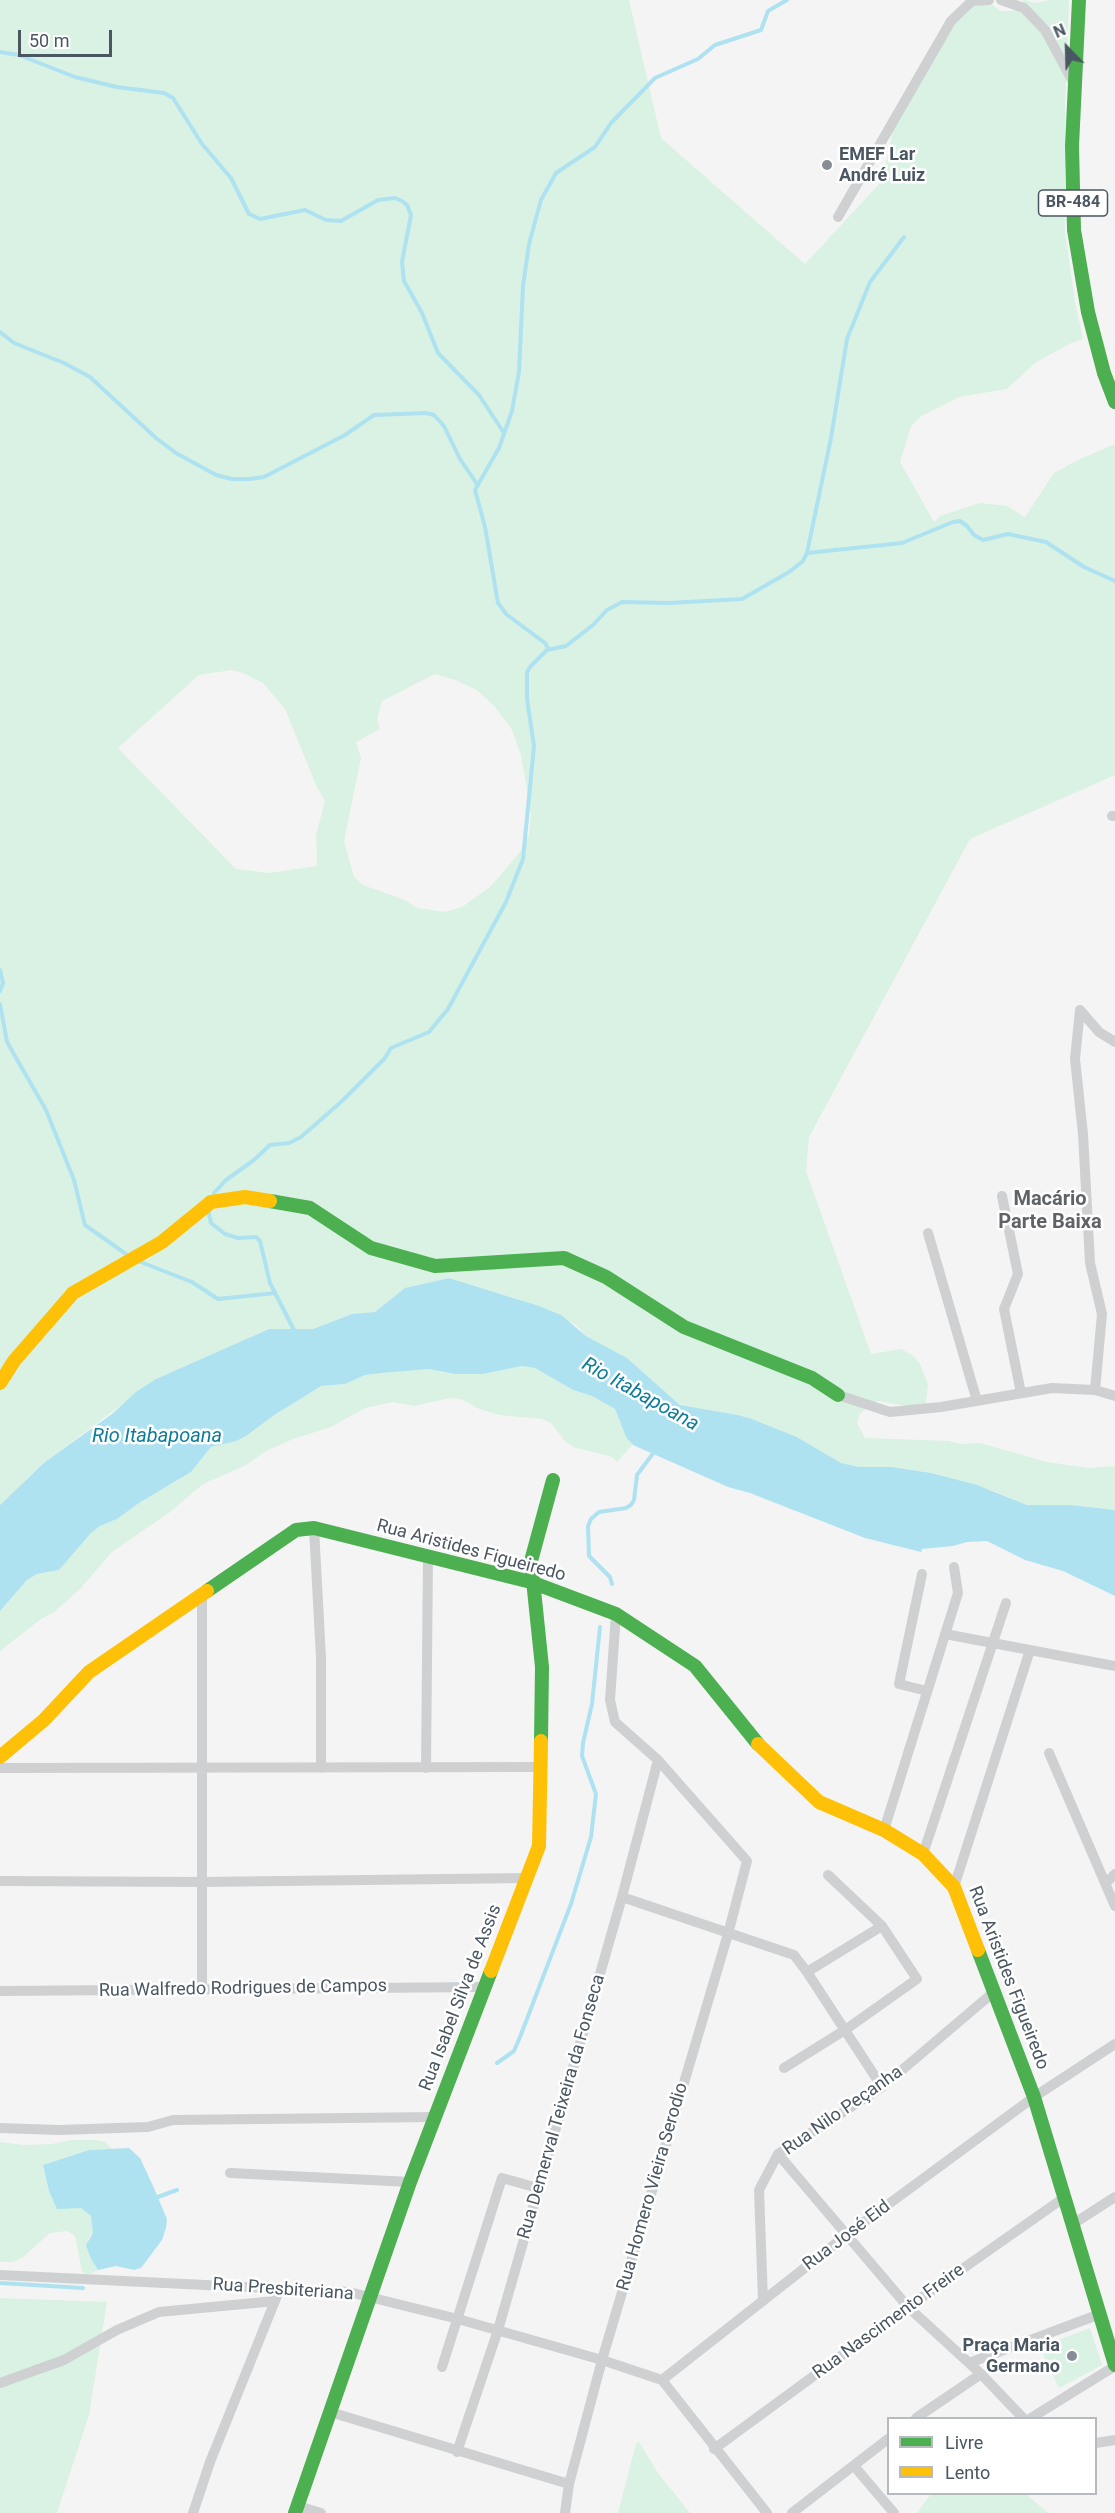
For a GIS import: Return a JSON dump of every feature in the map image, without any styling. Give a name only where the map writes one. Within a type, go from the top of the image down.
[{"type":"street","points":[[838,217],[951,21],[972,2],[989,0]]},
{"type":"street","points":[[1001,0],[1024,8],[1044,30],[1076,86]]},
{"type":"street","name":"BR-484","points":[[1079,0],[1072,146],[1075,240],[1088,312],[1104,373],[1115,402]]},
{"type":"street","points":[[1095,1390],[1102,1314],[1090,1263],[1083,1134],[1075,1059],[1080,1010],[1099,1032],[1115,1042]]},
{"type":"street","points":[[1002,1196],[1018,1274],[1004,1309],[1021,1393]]},
{"type":"street","points":[[0,1383],[14,1361],[74,1293],[162,1242],[211,1202],[245,1197],[310,1208],[371,1248],[435,1266],[564,1258],[606,1277],[684,1327],[812,1378],[838,1395],[890,1412],[941,1407],[1052,1388],[1095,1390],[1115,1396]]},
{"type":"street","points":[[928,1233],[976,1401]]},
{"type":"street","name":"Rua Isabel Silva de Assis","points":[[297,2509],[410,2182],[539,1846],[542,1668],[531,1582],[531,1561],[553,1480]]},
{"type":"street","points":[[0,1757],[44,1720],[89,1672],[296,1530],[314,1528],[321,1658],[321,1768]]},
{"type":"street","name":"Rua Aristides Figueiredo","points":[[314,1528],[531,1582],[616,1614],[695,1666],[764,1751],[819,1802],[884,1830],[923,1854],[954,1887],[995,1991],[1034,2097],[1115,2366]]},
{"type":"street","points":[[426,1767],[428,1556]]},
{"type":"street","points":[[884,1830],[958,1593],[954,1567]]},
{"type":"street","points":[[922,1574],[898,1684],[927,1691]]},
{"type":"street","points":[[202,1594],[202,1990]]},
{"type":"street","points":[[923,1854],[1006,1603]]},
{"type":"street","points":[[616,1614],[610,1700],[615,1722],[658,1760]]},
{"type":"street","points":[[945,1634],[1115,1666]]},
{"type":"street","points":[[954,1887],[1030,1650]]},
{"type":"street","points":[[1049,1753],[1115,1906]]},
{"type":"street","name":"Rua Homero Vieira Serodio","points":[[565,2513],[569,2484],[602,2360],[728,1934],[747,1861],[658,1760]]},
{"type":"street","name":"Rua Demerval Teixeira da Fonseca","points":[[457,2452],[498,2330],[622,1897],[658,1760]]},
{"type":"street","points":[[0,1768],[540,1767]]},
{"type":"street","points":[[1106,1883],[1115,1874]]},
{"type":"street","points":[[784,2068],[845,2030],[917,1979],[882,1926],[828,1875]]},
{"type":"street","points":[[0,1881],[202,1882],[527,1878]]},
{"type":"street","points":[[622,1897],[795,1956],[882,2087]]},
{"type":"street","points":[[807,1971],[882,1926]]},
{"type":"street","name":"Rua Walfredo Rodrigues de Campos","points":[[0,1991],[485,1987]]},
{"type":"street","name":"Rua Nilo Peçanha","points":[[763,2301],[759,2190],[778,2154],[882,2087],[995,1991]]},
{"type":"street","name":"Rua José Eid","points":[[662,2380],[848,2235],[1034,2097],[1115,2044]]},
{"type":"street","points":[[0,2128],[59,2130],[148,2127],[173,2120],[435,2117]]},
{"type":"street","points":[[778,2154],[909,2307],[981,2374],[1022,2417]]},
{"type":"street","points":[[230,2173],[410,2182]]},
{"type":"street","points":[[442,2367],[502,2178],[538,2188]]},
{"type":"street","name":"Rua Nascimento Freire","points":[[714,2449],[1065,2197]]},
{"type":"street","points":[[1073,2224],[1115,2197]]},
{"type":"street","name":"Rua Presbiteriana","points":[[0,2275],[349,2292],[498,2330],[662,2380]]},
{"type":"street","points":[[193,2513],[210,2462],[274,2301],[282,2288]]},
{"type":"street","points":[[0,2383],[64,2360],[117,2330],[159,2312],[274,2301]]},
{"type":"street","points":[[969,2363],[1100,2314]]},
{"type":"street","points":[[1033,2417],[1115,2366]]},
{"type":"street","points":[[917,2417],[981,2374]]},
{"type":"street","points":[[662,2380],[714,2449],[767,2513]]},
{"type":"street","points":[[330,2412],[569,2484]]},
{"type":"street","points":[[792,2513],[887,2440]]},
{"type":"street","points":[[1097,2443],[1115,2440]]},
{"type":"street","points":[[854,2466],[894,2513]]},
{"type":"street","points":[[297,2509],[321,2513]]},
{"type":"green space","points":[[0,0],[629,0],[661,138],[805,264],[882,181],[893,130],[964,7],[992,4],[1000,11],[1012,11],[1024,0],[1037,3],[1049,0],[1069,0],[1065,109],[1065,232],[1083,339],[1035,363],[1007,389],[959,397],[920,417],[911,426],[900,462],[934,522],[940,516],[980,503],[1007,506],[1025,517],[1054,473],[1115,444],[1115,775],[970,839],[809,1137],[806,1171],[871,1354],[901,1349],[912,1355],[920,1364],[928,1384],[925,1409],[878,1401],[868,1405],[860,1414],[857,1423],[865,1438],[949,1441],[961,1444],[980,1443],[1047,1462],[1088,1468],[1115,1466],[1115,1510],[1071,1505],[1027,1505],[991,1490],[931,1473],[892,1467],[859,1467],[841,1463],[797,1437],[752,1419],[680,1405],[627,1358],[586,1336],[576,1325],[517,1299],[449,1278],[417,1285],[395,1296],[375,1312],[352,1314],[313,1329],[269,1329],[156,1379],[45,1462],[0,1505]],"holes":[[[231,670],[263,683],[285,709],[316,785],[325,801],[316,835],[317,866],[269,873],[236,869],[118,748],[199,675]],[[435,674],[477,690],[495,707],[511,728],[521,755],[531,814],[529,835],[522,849],[490,887],[462,907],[445,912],[417,908],[405,900],[363,885],[354,877],[344,841],[361,758],[356,742],[380,729],[377,720],[382,701]]]},
{"type":"green space","points":[[522,1366],[535,1368],[573,1390],[592,1396],[615,1409],[626,1437],[633,1444],[617,1462],[613,1457],[573,1447],[563,1439],[551,1423],[542,1419],[499,1415],[477,1408],[461,1399],[450,1398],[414,1406],[393,1402],[365,1408],[331,1427],[293,1439],[266,1451],[246,1465],[203,1484],[170,1512],[112,1552],[80,1589],[54,1612],[41,1619],[0,1651],[0,1611],[27,1580],[37,1574],[59,1570],[91,1533],[100,1526],[117,1519],[191,1472],[211,1447],[246,1436],[308,1392],[321,1386],[345,1384],[365,1375],[429,1369],[455,1374],[483,1374]]},
{"type":"green space","points":[[71,2140],[96,2140],[105,2142],[112,2149],[89,2150],[43,2165],[49,2191],[64,2207],[81,2208],[91,2216],[94,2226],[93,2233],[88,2239],[91,2259],[98,2270],[88,2275],[82,2271],[75,2236],[67,2231],[50,2233],[22,2258],[13,2262],[0,2262],[0,2142],[23,2145],[52,2144]]},
{"type":"green space","points":[[0,2298],[107,2302],[89,2415],[57,2513],[0,2513]]},
{"type":"green space","name":"Praça Maria Germano","points":[[1090,2328],[1102,2365],[1059,2388],[1040,2347]]},
{"type":"green space","points":[[639,2442],[658,2473],[690,2513],[618,2513],[636,2444]]},
{"type":"green space","points":[[930,2495],[1027,2495],[1048,2513],[917,2513]]},
{"type":"water","name":"Rio Itabapoana","points":[[449,1278],[561,1315],[586,1336],[627,1358],[680,1405],[752,1419],[797,1437],[841,1463],[859,1467],[892,1467],[931,1473],[977,1485],[1027,1505],[1071,1505],[1115,1510],[1115,1596],[1063,1571],[1025,1560],[987,1541],[922,1549],[921,1552],[865,1538],[750,1493],[728,1487],[633,1445],[626,1437],[615,1409],[592,1396],[573,1390],[535,1368],[522,1366],[483,1374],[455,1374],[429,1369],[382,1373],[365,1375],[345,1384],[321,1386],[246,1436],[211,1447],[191,1472],[91,1533],[59,1570],[37,1574],[27,1580],[0,1611],[0,1505],[45,1462],[112,1414],[136,1392],[156,1379],[269,1329],[313,1329],[352,1314],[375,1312],[405,1288]]},
{"type":"water","points":[[129,2148],[140,2158],[153,2186],[167,2219],[166,2228],[162,2240],[141,2268],[134,2270],[116,2266],[98,2270],[86,2245],[93,2233],[91,2216],[81,2208],[57,2209],[49,2191],[43,2165],[89,2150]]},
{"type":"waterway","points":[[547,650],[545,643],[506,614],[498,603],[485,527],[475,490],[499,448],[512,411],[519,372],[523,286],[529,244],[541,200],[556,173],[595,147],[611,123],[655,78],[698,59],[715,45],[761,30],[768,11],[787,0]]},
{"type":"waterway","points":[[0,52],[19,55],[75,77],[117,87],[164,93],[173,98],[202,144],[231,178],[249,214],[260,219],[305,210],[326,220],[341,221],[378,200],[395,198],[402,201],[407,205],[411,215],[402,262],[404,281],[422,313],[438,353],[479,395],[504,433]]},
{"type":"waterway","points":[[214,1193],[226,1180],[270,1145],[289,1143],[301,1137],[341,1102],[385,1058],[391,1048],[429,1032],[448,1009],[506,902],[523,859],[534,746],[527,699],[527,672],[530,667],[547,650],[566,646],[593,625],[607,610],[622,602],[669,603],[742,599],[789,572],[803,561],[807,553],[831,438],[847,339],[870,282],[904,237]]},
{"type":"waterway","points":[[0,332],[14,343],[64,363],[90,377],[156,438],[176,453],[216,475],[232,479],[264,477],[345,435],[374,415],[426,413],[434,415],[444,426],[460,459],[477,484]]},
{"type":"waterway","points":[[807,553],[902,543],[960,521],[974,535],[983,540],[1008,534],[1046,542],[1084,567],[1115,581]]},
{"type":"waterway","points":[[0,970],[3,983],[0,991]]},
{"type":"waterway","points":[[0,1004],[7,1042],[46,1110],[74,1180],[85,1225],[126,1254]]},
{"type":"waterway","points":[[208,1210],[211,1223],[225,1234],[238,1238],[256,1237],[260,1241],[270,1283],[296,1334]]},
{"type":"waterway","points":[[138,1261],[192,1282],[218,1299],[275,1293]]},
{"type":"waterway","points":[[612,1584],[610,1577],[589,1556],[588,1526],[591,1519],[599,1512],[626,1508],[631,1505],[634,1500],[637,1475],[654,1452]]},
{"type":"waterway","points":[[497,2063],[514,2051],[520,2037],[571,1904],[591,1837],[596,1794],[582,1756],[592,1704],[600,1627]]},
{"type":"waterway","points":[[155,2198],[177,2190]]},
{"type":"waterway","points":[[0,2283],[83,2288]]},
{"type":"traffic: fast","points":[[1079,0],[1072,146],[1074,230],[1088,312],[1104,373],[1115,402]]},
{"type":"traffic: fast","points":[[270,1201],[310,1208],[371,1248],[435,1266],[564,1258],[606,1277],[684,1327],[812,1378],[838,1395]]},
{"type":"traffic: fast","points":[[541,1741],[542,1667],[531,1561],[553,1480]]},
{"type":"traffic: fast","points":[[207,1591],[296,1530],[314,1528],[531,1582],[616,1614],[695,1666],[758,1744]]},
{"type":"traffic: fast","points":[[978,1950],[1034,2097],[1115,2365]]},
{"type":"traffic: fast","points":[[295,2513],[410,2182],[491,1971]]},
{"type":"traffic: slow","points":[[0,1383],[14,1361],[73,1293],[162,1242],[211,1202],[245,1197],[270,1201]]},
{"type":"traffic: slow","points":[[0,1757],[44,1720],[89,1672],[207,1591]]},
{"type":"traffic: slow","points":[[491,1971],[539,1846],[541,1741]]},
{"type":"traffic: slow","points":[[758,1744],[819,1802],[884,1830],[923,1854],[954,1887],[978,1950]]},
{"type":"place","name":"EMEF Lar André Luiz","points":[[827,165]]},
{"type":"place","name":"Praça Maria Germano","points":[[1072,2356]]},
{"type":"district","name":"Macário Parte Baixa","points":[[1050,1212]]}]
